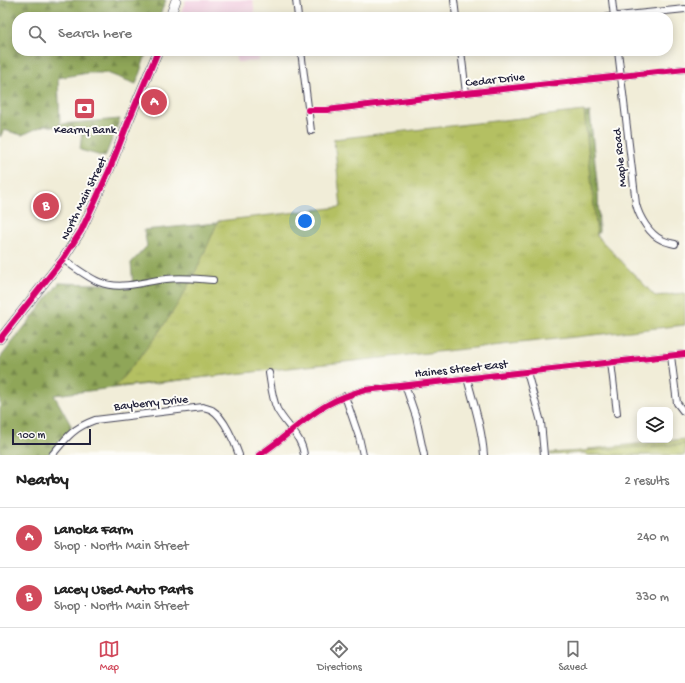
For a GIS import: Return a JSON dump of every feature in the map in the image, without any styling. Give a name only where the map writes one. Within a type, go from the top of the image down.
[{"type":"highway","points":[[172,12],[176,0]]},
{"type":"highway","name":"North Main Street","points":[[0,339],[63,259],[81,231],[110,171],[129,120],[156,56]]},
{"type":"street","points":[[296,0],[297,12]]},
{"type":"street","points":[[454,0],[455,12]]},
{"type":"street","points":[[612,0],[612,12]]},
{"type":"street","points":[[653,12],[685,8]]},
{"type":"street","points":[[302,56],[311,131]]},
{"type":"street","points":[[462,56],[466,93]]},
{"type":"street","name":"Maple Road","points":[[619,56],[638,214],[644,224],[661,240],[674,244]]},
{"type":"street","name":"Cedar Drive","points":[[308,110],[327,110],[685,69]]},
{"type":"street","points":[[63,259],[100,282],[113,286],[137,285],[167,278],[213,280]]},
{"type":"street","name":"Haines Street East","points":[[259,455],[317,410],[345,396],[364,390],[685,354]]},
{"type":"street","points":[[671,356],[677,403],[683,411]]},
{"type":"street","points":[[611,362],[617,412]]},
{"type":"street","points":[[527,372],[529,383],[542,422],[544,455]]},
{"type":"street","points":[[269,373],[272,396],[277,409],[302,446],[304,455]]},
{"type":"street","points":[[467,378],[480,427],[484,455]]},
{"type":"street","points":[[405,385],[416,417],[424,455]]},
{"type":"street","points":[[345,396],[359,437],[363,455]]},
{"type":"street","name":"Bayberry Drive","points":[[52,455],[68,435],[85,423],[95,420],[203,407],[213,411],[221,419],[236,446],[239,455]]},
{"type":"shaded area","points":[[186,0],[253,0],[254,12],[181,12]]},
{"type":"shaded area","points":[[236,56],[258,56],[259,61],[237,62]]},
{"type":"green space","points":[[0,0],[166,0],[161,12],[12,12],[12,56],[145,56],[136,84],[107,73],[88,73],[58,78],[60,124],[120,119],[105,157],[80,150],[82,132],[45,125],[22,135],[4,130],[0,137]]},
{"type":"green space","points":[[584,111],[597,236],[655,296],[685,293],[685,325],[115,387],[156,337],[176,307],[196,271],[218,221],[341,207],[334,139]]},
{"type":"green space","points":[[590,112],[598,192],[599,232],[597,235],[318,364],[54,395],[72,427],[48,455],[9,455],[0,453],[0,358],[59,283],[133,285],[131,263],[147,246],[144,230],[217,223],[346,207],[462,127]]},
{"type":"green space","points":[[685,439],[685,455],[589,455],[588,449],[646,443],[673,443],[673,440]]},
{"type":"green space","points":[[685,444],[685,455],[586,455],[586,453],[550,455],[550,453]]},
{"type":"cycle path","points":[[0,339],[63,259],[81,231],[109,171],[156,56]]},
{"type":"cycle path","points":[[308,110],[327,110],[685,69]]},
{"type":"cycle path","points":[[259,455],[318,411],[341,398],[365,390],[685,354]]},
{"type":"place","name":"Lanoka Farm","points":[[154,102]]},
{"type":"place","name":"Kearny Bank","points":[[85,108]]},
{"type":"place","name":"Lacey Used Auto Parts","points":[[46,206]]}]
